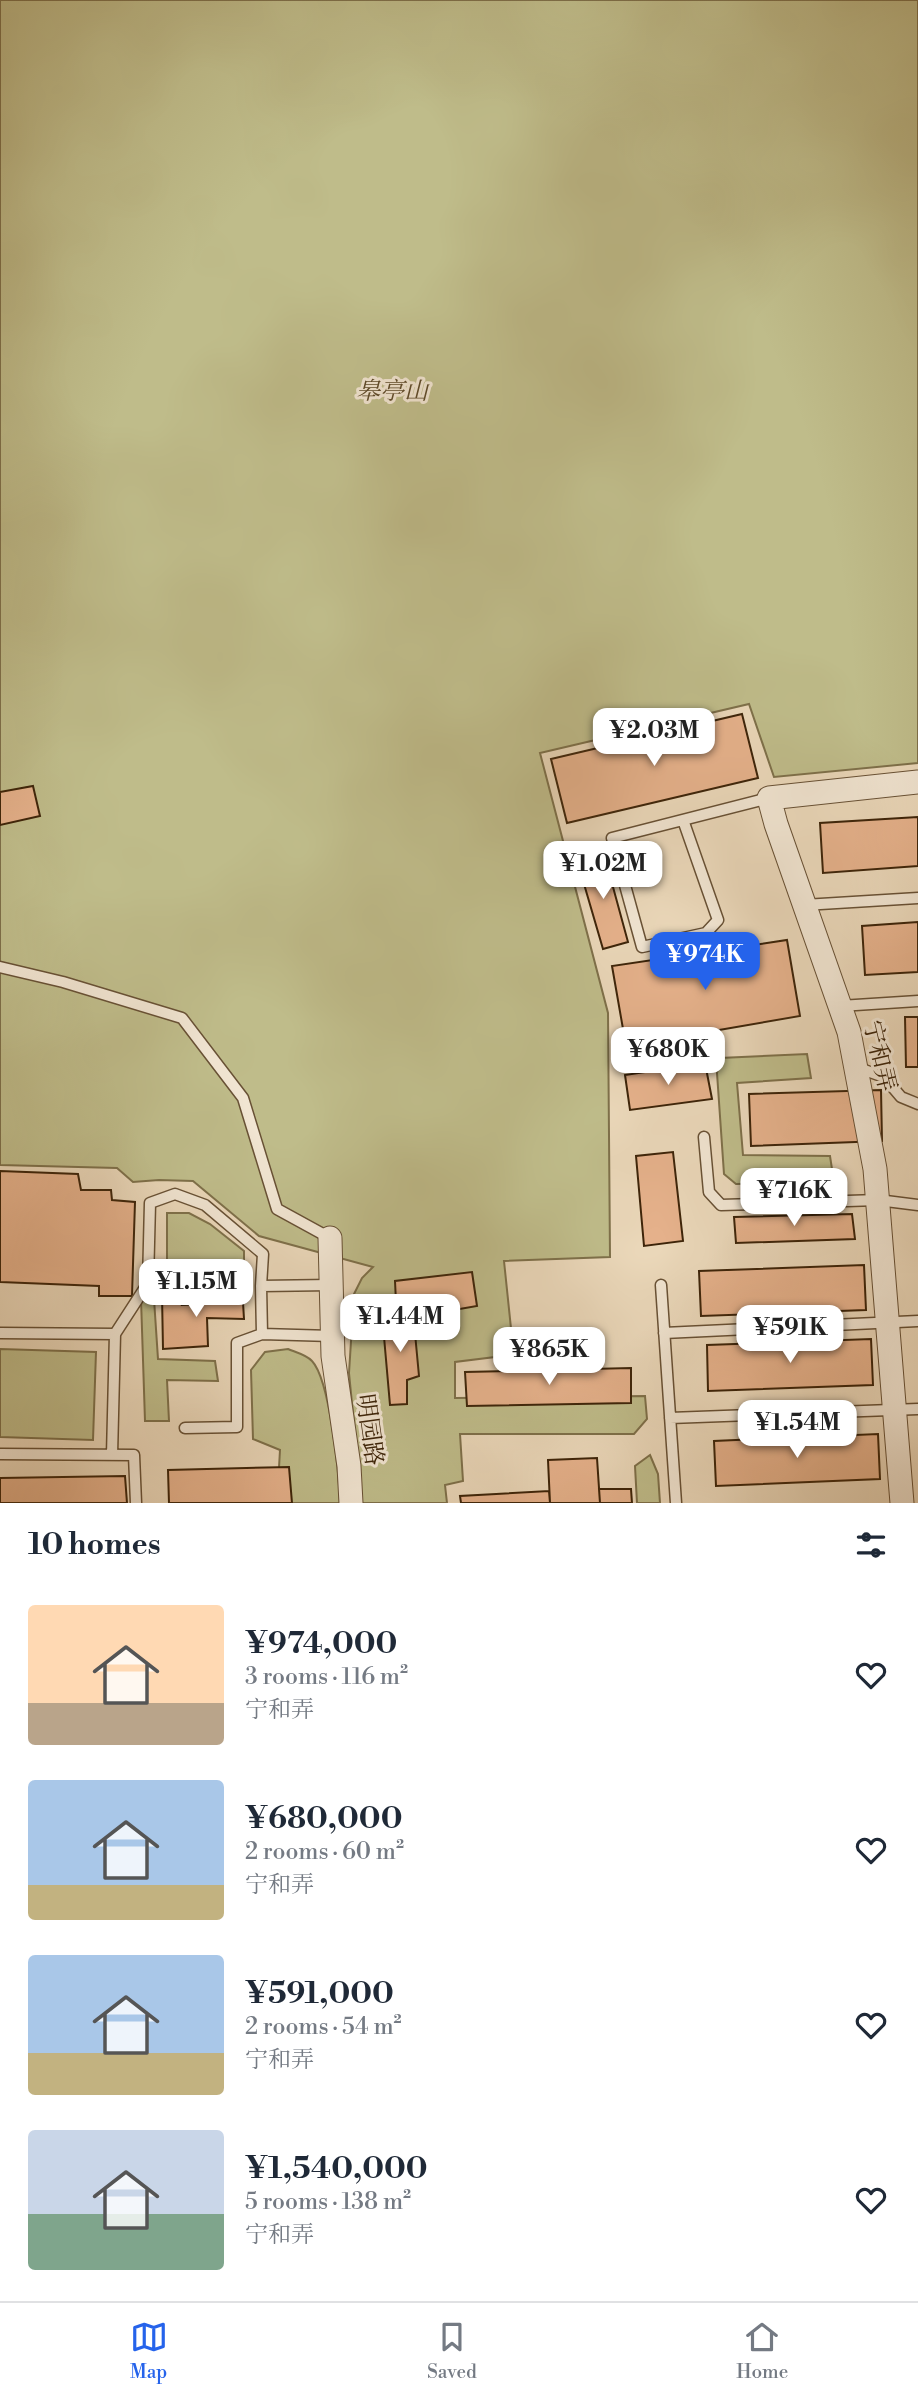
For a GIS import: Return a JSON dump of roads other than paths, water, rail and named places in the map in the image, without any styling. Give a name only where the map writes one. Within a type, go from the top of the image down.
[{"type":"street","points":[[769,798],[918,782]]},
{"type":"street","name":"宁和弄","points":[[769,798],[849,1032],[856,1068],[875,1169],[888,1323],[907,1409],[902,1503]]},
{"type":"street","name":"明园路","points":[[330,1238],[332,1356],[349,1466],[351,1503]]},
{"type":"lane","points":[[683,820],[719,920],[706,933],[642,947],[612,838],[769,798]]},
{"type":"lane","points":[[804,905],[918,898]]},
{"type":"lane","points":[[0,967],[63,982],[182,1018],[243,1098],[277,1209],[330,1238]]},
{"type":"lane","points":[[840,1006],[918,1001]]},
{"type":"lane","points":[[856,1068],[884,1077],[901,1097],[918,1104]]},
{"type":"lane","points":[[704,1137],[709,1192],[721,1205],[878,1200],[918,1205]]},
{"type":"lane","points":[[112,1455],[115,1334],[148,1283],[150,1203],[175,1194],[205,1205],[263,1254],[262,1334]]},
{"type":"lane","points":[[261,1286],[331,1285]]},
{"type":"lane","points":[[661,1285],[676,1503]]},
{"type":"lane","points":[[664,1333],[918,1321]]},
{"type":"lane","points":[[0,1333],[115,1334]]},
{"type":"lane","points":[[185,1428],[237,1427],[237,1343],[262,1334],[332,1336]]},
{"type":"lane","points":[[670,1418],[907,1409]]},
{"type":"lane","points":[[0,1454],[134,1455],[136,1503]]},
{"type":"park label","name":"皋亭山","points":[[392,392]]}]
